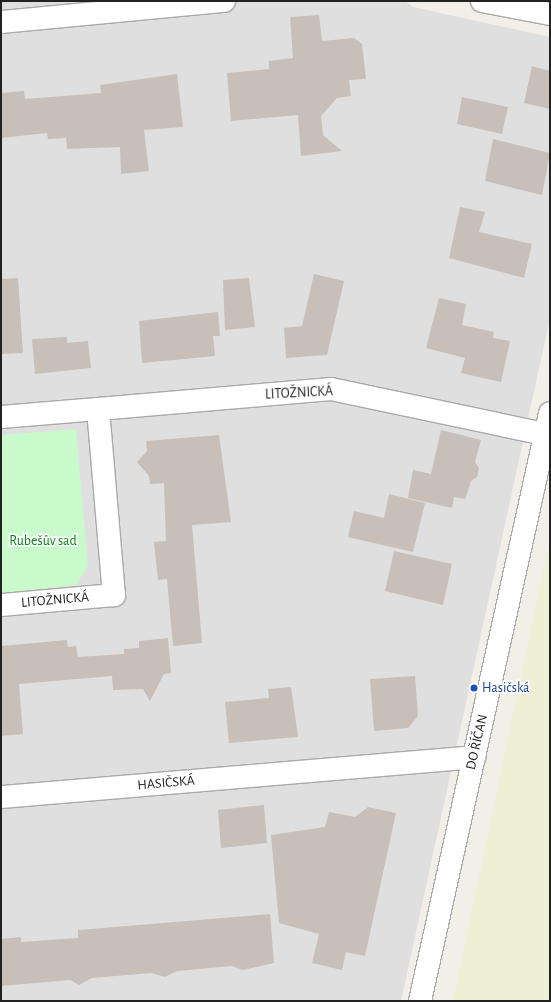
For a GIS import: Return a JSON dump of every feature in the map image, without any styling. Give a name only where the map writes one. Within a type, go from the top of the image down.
[{"type":"street","points":[[1,22],[224,1]]},
{"type":"street","points":[[482,1],[550,14]]},
{"type":"street","name":"LITOŽNICKÁ","points":[[1,417],[331,388],[545,434]]},
{"type":"street","name":"LITOŽNICKÁ","points":[[1,605],[114,595],[98,409]]},
{"type":"street","name":"DO ŘÍČAN","points":[[420,1001],[550,413]]},
{"type":"street","name":"HASIČSKÁ","points":[[1,797],[474,757]]},
{"type":"shaded area","points":[[1,1],[405,1],[413,7],[550,37],[550,318],[401,1001],[1,1001]]},
{"type":"green space","name":"Rubešův sad","points":[[76,429],[88,566],[76,585],[1,593],[1,435]]},
{"type":"green space","points":[[550,537],[550,1001],[452,1001],[457,982]]},
{"type":"building","points":[[319,15],[322,41],[354,38],[362,44],[366,79],[349,80],[351,96],[337,98],[321,116],[323,135],[342,151],[301,156],[298,115],[231,121],[227,73],[269,69],[269,61],[293,58],[290,17]]},
{"type":"building","points":[[532,66],[550,71],[550,109],[524,103]]},
{"type":"building","points":[[177,74],[183,127],[144,130],[149,171],[121,174],[120,147],[67,149],[66,138],[48,139],[47,133],[1,138],[1,93],[24,91],[25,99],[101,93],[100,85]]},
{"type":"building","points":[[462,97],[508,107],[502,134],[457,124]]},
{"type":"building","points":[[493,139],[550,153],[542,195],[485,181]]},
{"type":"building","points":[[460,207],[485,212],[479,232],[532,244],[524,278],[449,258]]},
{"type":"building","points":[[314,274],[344,281],[327,355],[286,358],[284,328],[302,326]]},
{"type":"building","points":[[18,278],[23,353],[1,354],[1,279]]},
{"type":"building","points":[[249,278],[255,327],[225,330],[223,280]]},
{"type":"building","points":[[439,298],[466,304],[462,325],[494,332],[493,338],[510,341],[501,382],[461,373],[465,358],[426,348]]},
{"type":"building","points":[[218,312],[220,336],[213,336],[215,356],[142,363],[139,321]]},
{"type":"building","points":[[67,337],[67,343],[88,341],[91,368],[35,374],[32,339]]},
{"type":"building","points":[[441,430],[481,440],[475,462],[479,468],[477,477],[471,481],[465,499],[454,497],[452,508],[408,498],[413,470],[431,474]]},
{"type":"building","points":[[219,435],[231,522],[192,525],[202,643],[173,646],[167,579],[158,580],[154,542],[166,541],[164,483],[150,484],[149,476],[137,462],[147,451],[146,441]]},
{"type":"building","points":[[389,494],[425,503],[413,552],[348,537],[354,511],[384,518]]},
{"type":"building","points":[[394,551],[452,564],[443,605],[385,591]]},
{"type":"building","points":[[168,638],[171,673],[164,674],[150,701],[143,689],[113,690],[112,676],[19,684],[23,734],[1,736],[1,646],[67,640],[68,647],[76,646],[78,657],[124,654],[124,649],[139,648],[139,641]]},
{"type":"building","points":[[415,676],[418,716],[408,728],[374,731],[370,679]]},
{"type":"building","points":[[291,687],[298,737],[229,743],[225,702],[269,698],[268,689]]},
{"type":"building","points":[[264,805],[267,843],[221,848],[218,810]]},
{"type":"building","points":[[368,807],[396,813],[365,956],[346,952],[342,970],[312,963],[319,934],[279,923],[271,835],[325,827],[329,812],[355,817]]},
{"type":"building","points":[[270,914],[274,963],[243,970],[232,966],[177,971],[165,977],[151,973],[92,978],[79,985],[70,980],[1,986],[1,939],[21,937],[21,942],[78,938],[78,930]]},
{"type":"place","name":"Hasičská","points":[[474,688]]}]
